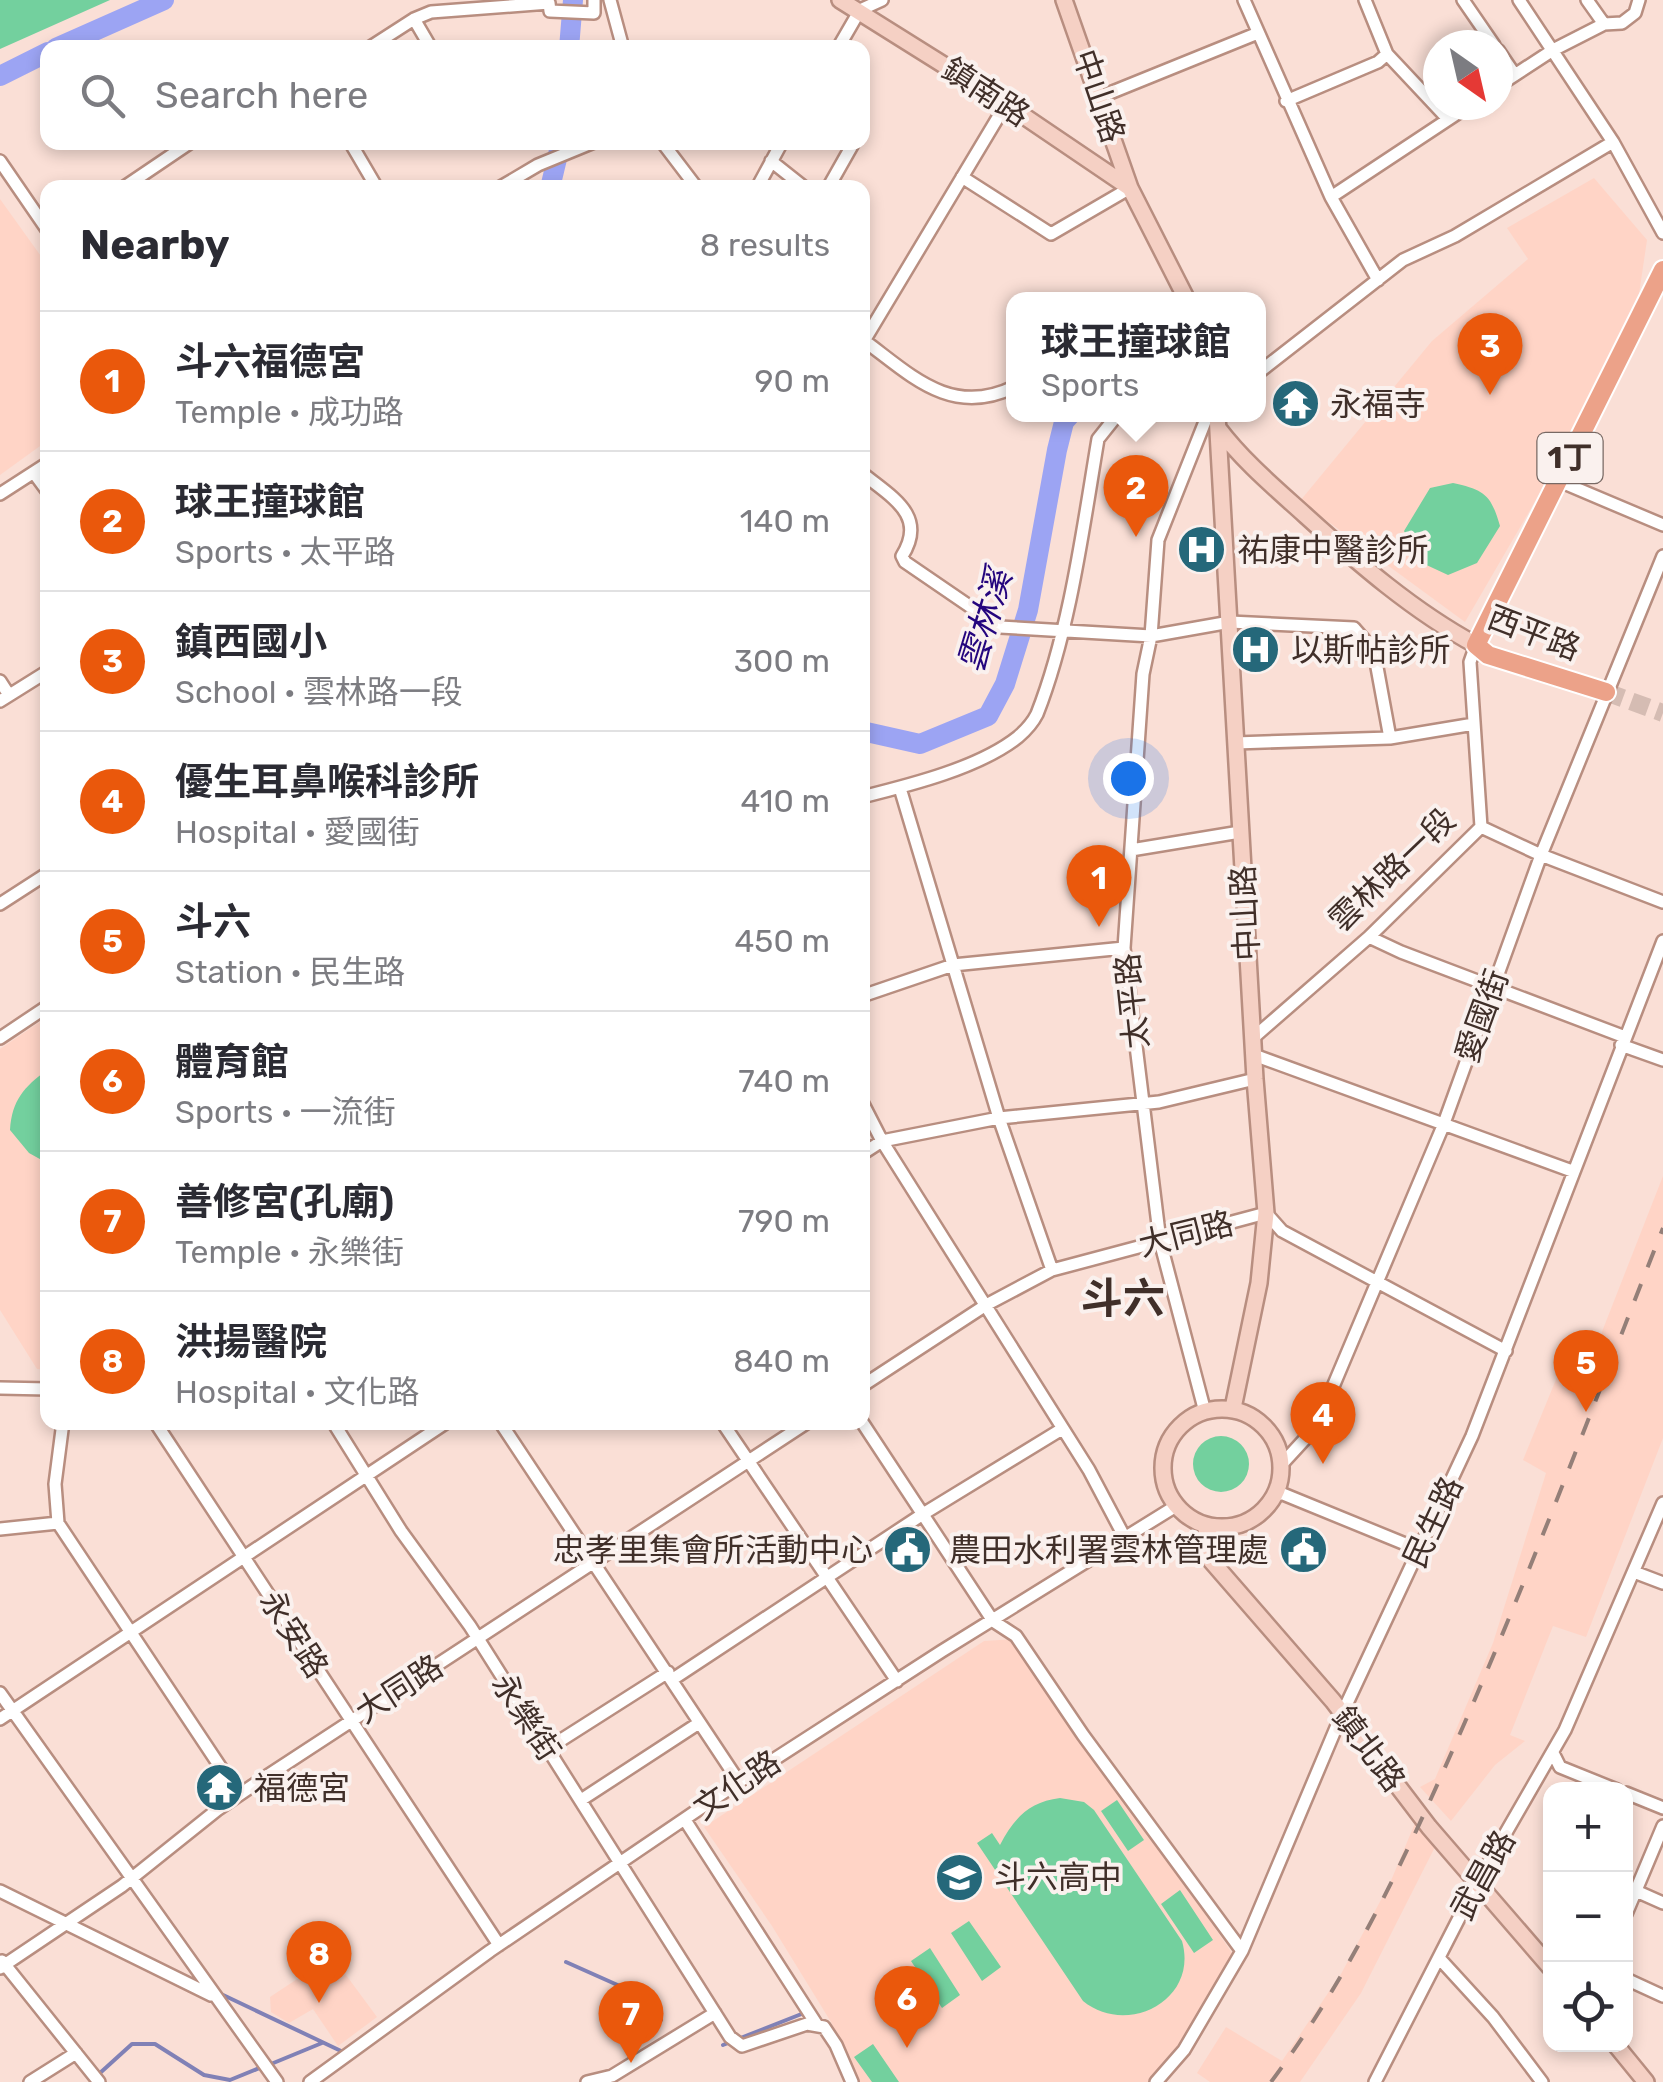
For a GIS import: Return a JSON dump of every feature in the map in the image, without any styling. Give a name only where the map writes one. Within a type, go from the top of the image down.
[{"type":"main road","name":"雲林路一段","points":[[1476,645],[1663,270]]},
{"type":"main road","name":"西平路","points":[[1476,645],[1488,654],[1606,692]]},
{"type":"street","points":[[610,0],[621,40]]},
{"type":"street","name":"鎮南路","points":[[840,0],[1006,104],[1130,188]]},
{"type":"street","points":[[843,40],[860,10],[882,0]]},
{"type":"street","name":"中山路","points":[[1064,0],[1130,188],[1184,292]]},
{"type":"street","points":[[1244,0],[1331,197],[1378,280]]},
{"type":"street","points":[[1365,0],[1387,54],[1423,92]]},
{"type":"street","points":[[1463,0],[1484,30]]},
{"type":"street","points":[[1518,0],[1613,142],[1663,232]]},
{"type":"street","points":[[1587,0],[1604,24]]},
{"type":"street","points":[[1513,72],[1515,75],[1604,24],[1622,23],[1634,13],[1639,0]]},
{"type":"street","points":[[381,40],[431,12],[550,2],[550,11],[592,6]]},
{"type":"street","points":[[414,19],[426,40]]},
{"type":"street","points":[[1100,97],[1258,34]]},
{"type":"street","points":[[1286,101],[1378,62],[1387,54]]},
{"type":"street","points":[[870,328],[1006,104]]},
{"type":"street","points":[[1331,197],[1446,120]]},
{"type":"street","points":[[1266,368],[1403,260],[1456,236],[1613,142]]},
{"type":"street","points":[[135,180],[179,150]]},
{"type":"street","points":[[355,150],[372,180]]},
{"type":"street","points":[[514,180],[574,150]]},
{"type":"street","points":[[668,150],[691,180]]},
{"type":"street","points":[[761,180],[777,150]]},
{"type":"street","points":[[833,180],[849,150]]},
{"type":"street","points":[[0,160],[40,220]]},
{"type":"street","points":[[771,161],[795,180]]},
{"type":"street","points":[[962,177],[1051,234],[1130,188]]},
{"type":"street","points":[[870,345],[937,393],[967,398],[1006,391]]},
{"type":"street","points":[[870,796],[990,754],[1020,735],[1036,718],[1061,632],[1098,439],[1112,422]]},
{"type":"street","name":"太平路","points":[[1205,1412],[1160,1242],[1124,948],[1143,674],[1151,636],[1158,540],[1213,422]]},
{"type":"street","name":"中山路","points":[[1214,422],[1230,622],[1254,1079],[1266,1213],[1259,1283],[1233,1408]]},
{"type":"street","name":"西平路","points":[[1216,422],[1242,460],[1360,565],[1450,631],[1476,645]]},
{"type":"street","points":[[0,494],[40,469]]},
{"type":"street","points":[[34,473],[40,481]]},
{"type":"street","points":[[870,480],[902,506],[910,520],[912,534],[902,556],[905,562],[1000,627],[1151,636],[1230,622],[1354,628],[1374,651],[1390,738]]},
{"type":"street","points":[[1558,482],[1663,525]]},
{"type":"street","name":"愛國街","points":[[1281,1465],[1316,1427],[1443,1126],[1541,855],[1663,556]]},
{"type":"street","name":"雲林路一段","points":[[1253,1046],[1481,826],[1470,662],[1476,645]]},
{"type":"street","points":[[0,680],[5,698],[40,675]]},
{"type":"street","points":[[1235,743],[1390,738],[1474,724]]},
{"type":"street","points":[[900,788],[1000,1118],[1052,1270]]},
{"type":"street","points":[[1481,826],[1541,855],[1663,902]]},
{"type":"street","points":[[1131,850],[1240,832]]},
{"type":"street","points":[[0,904],[40,878]]},
{"type":"street","points":[[1369,937],[1492,985],[1663,1060]]},
{"type":"street","name":"民生路","points":[[1156,2082],[1184,2050],[1242,1951],[1342,1716],[1472,1436],[1663,940]]},
{"type":"street","points":[[870,993],[953,965],[1124,948]]},
{"type":"street","points":[[0,1037],[40,1011]]},
{"type":"street","points":[[1253,1046],[1443,1126],[1572,1171]]},
{"type":"street","points":[[870,1149],[882,1141],[1000,1118],[1144,1104],[1254,1079]]},
{"type":"street","points":[[870,1118],[1126,1538]]},
{"type":"street","name":"大同路","points":[[870,1381],[986,1305],[1052,1270],[1266,1213],[1282,1231],[1506,1351]]},
{"type":"street","points":[[0,1388],[40,1389]]},
{"type":"street","points":[[1233,1408],[1263,1424],[1279,1450],[1281,1465],[1275,1494],[1249,1520],[1220,1527],[1206,1525],[1176,1506],[1163,1478],[1166,1446],[1186,1420],[1205,1412],[1233,1408]]},
{"type":"street","points":[[547,1750],[1062,1429]]},
{"type":"street","points":[[62,1430],[54,1484],[58,1523],[239,1795]]},
{"type":"street","name":"永安路","points":[[160,1430],[499,1945]]},
{"type":"street","name":"永樂街","points":[[338,1430],[476,1638],[730,2037],[742,2046],[807,2024],[818,2025]]},
{"type":"street","points":[[5,1716],[435,1430]]},
{"type":"street","points":[[505,1430],[739,1782]]},
{"type":"street","points":[[727,1430],[897,1681]]},
{"type":"street","name":"大同路","points":[[2,1964],[73,1920],[239,1795],[795,1430]]},
{"type":"street","points":[[867,1430],[994,1621],[1016,1636],[1242,1951]]},
{"type":"street","points":[[1275,1494],[1420,1550]]},
{"type":"street","name":"武昌路","points":[[1375,2082],[1478,1880],[1552,1753],[1663,1502]]},
{"type":"street","name":"文化路","points":[[310,2082],[499,1945],[739,1782],[1176,1506]]},
{"type":"street","points":[[0,1540],[7,1528],[58,1523]]},
{"type":"street","name":"鎮北路","points":[[1206,1525],[1207,1556],[1333,1702],[1429,1828],[1545,1962]]},
{"type":"street","points":[[1634,1572],[1663,1582]]},
{"type":"street","points":[[0,1693],[5,1716],[130,1878],[269,2072]]},
{"type":"street","points":[[580,1800],[699,1723]]},
{"type":"street","points":[[1552,1753],[1560,1766],[1598,1782]]},
{"type":"street","points":[[1633,1796],[1663,1808]]},
{"type":"street","points":[[685,1820],[818,2025],[824,2027],[836,2045],[852,2082]]},
{"type":"street","points":[[1633,1899],[1663,1826]]},
{"type":"street","points":[[0,1891],[73,1920],[214,1994]]},
{"type":"street","points":[[1636,1892],[1663,1903]]},
{"type":"street","points":[[1439,1958],[1492,2017],[1542,2082]]},
{"type":"street","points":[[2,1964],[99,2082]]},
{"type":"street","points":[[1633,1982],[1663,1996]]},
{"type":"street","points":[[587,2082],[612,2076],[716,2013]]},
{"type":"street","points":[[1622,2052],[1646,2082]]},
{"type":"street","points":[[30,2082],[76,2053]]},
{"type":"shaded area","points":[[1594,178],[1647,240],[1639,294],[1566,448],[1465,622],[1300,501],[1432,341],[1528,259],[1507,228]]},
{"type":"shaded area","points":[[0,199],[40,255],[40,446],[0,475]]},
{"type":"shaded area","points":[[40,1022],[40,1369],[0,1310],[0,1049]]},
{"type":"shaded area","points":[[1663,1176],[1663,1438],[1586,1637],[1553,1626],[1510,1735],[1525,1741],[1495,1765],[1451,1821],[1420,1787],[1435,1779],[1493,1643],[1546,1473],[1523,1460],[1573,1338],[1596,1347]]},
{"type":"shaded area","name":"斗六高中","points":[[1016,1639],[1232,1953],[1176,2055],[1153,2082],[858,2082],[831,2022],[704,1827],[984,1641]]},
{"type":"shaded area","points":[[1415,1823],[1437,1843],[1361,1993],[1300,2082],[1210,2082],[1197,2073],[1226,2027],[1282,2061],[1341,1974],[1390,1883]]},
{"type":"shaded area","points":[[332,1956],[377,2017],[338,2046],[313,2009],[289,2023],[271,2012],[270,1997]]},
{"type":"green space","points":[[0,0],[110,0],[0,49]]},
{"type":"green space","points":[[1453,483],[1485,496],[1500,526],[1477,563],[1448,575],[1420,562],[1404,531],[1430,488]]},
{"type":"green space","points":[[40,1076],[40,1159],[29,1153],[10,1130],[13,1110]]},
{"type":"green space","points":[[1221,1436],[1241,1444],[1249,1464],[1241,1484],[1221,1492],[1201,1484],[1193,1464],[1201,1444]]},
{"type":"green space","points":[[1060,1798],[1084,1802],[1094,1810],[1182,1941],[1184,1962],[1180,1980],[1155,2007],[1119,2015],[1083,2001],[977,1843],[992,1833],[1000,1845],[1024,1813],[1040,1803]]},
{"type":"green space","points":[[1117,1800],[1144,1840],[1128,1851],[1101,1811]]},
{"type":"green space","points":[[1180,1890],[1213,1940],[1194,1953],[1161,1904]]},
{"type":"green space","points":[[969,1921],[1001,1967],[982,1981],[951,1933]]},
{"type":"green space","points":[[930,1948],[960,1995],[942,2008],[911,1961]]},
{"type":"green space","points":[[873,2044],[899,2082],[872,2082],[854,2057]]},
{"type":"waterway","name":"雲林溪","points":[[74,40],[164,0]]},
{"type":"waterway","name":"雲林溪","points":[[570,40],[573,0]]},
{"type":"waterway","name":"雲林溪","points":[[0,76],[40,56]]},
{"type":"waterway","name":"雲林溪","points":[[552,180],[559,150]]},
{"type":"waterway","name":"雲林溪","points":[[870,733],[920,744],[988,716],[1005,684],[1028,610],[1064,422]]},
{"type":"waterway","points":[[566,1962],[622,1987],[661,2020]]},
{"type":"waterway","points":[[221,1994],[341,2051]]},
{"type":"waterway","points":[[723,2045],[804,2013]]},
{"type":"waterway","points":[[271,2064],[322,2043]]},
{"type":"waterway","points":[[100,2073],[132,2044],[155,2044],[204,2075],[230,2080],[262,2067]]},
{"type":"tunnel","points":[[1606,692],[1663,713]]},
{"type":"railway","points":[[1271,2082],[1355,1952],[1423,1816],[1517,1599],[1663,1228]]},
{"type":"place","name":"鎮西國小","points":[[1490,395]]},
{"type":"place","name":"永福寺","points":[[1295,404]]},
{"type":"place","name":"球王撞球館","points":[[1136,537]]},
{"type":"place","name":"祐康中醫診所","points":[[1202,550]]},
{"type":"place","name":"以斯帖診所","points":[[1256,650]]},
{"type":"place","name":"斗六福德宮","points":[[1099,927]]},
{"type":"place","name":"斗六","points":[[1586,1412]]},
{"type":"place","name":"優生耳鼻喉科診所","points":[[1323,1464]]},
{"type":"place","name":"忠孝里集會所活動中心","points":[[908,1550]]},
{"type":"place","name":"農田水利署雲林管理處","points":[[1304,1550]]},
{"type":"place","name":"福德宮","points":[[219,1788]]},
{"type":"place","name":"斗六高中","points":[[959,1877]]},
{"type":"place","name":"洪揚醫院","points":[[319,2003]]},
{"type":"place","name":"體育館","points":[[907,2048]]},
{"type":"place","name":"善修宮(孔廟)","points":[[631,2063]]},
{"type":"district","name":"斗六","points":[[1123,1299]]}]
